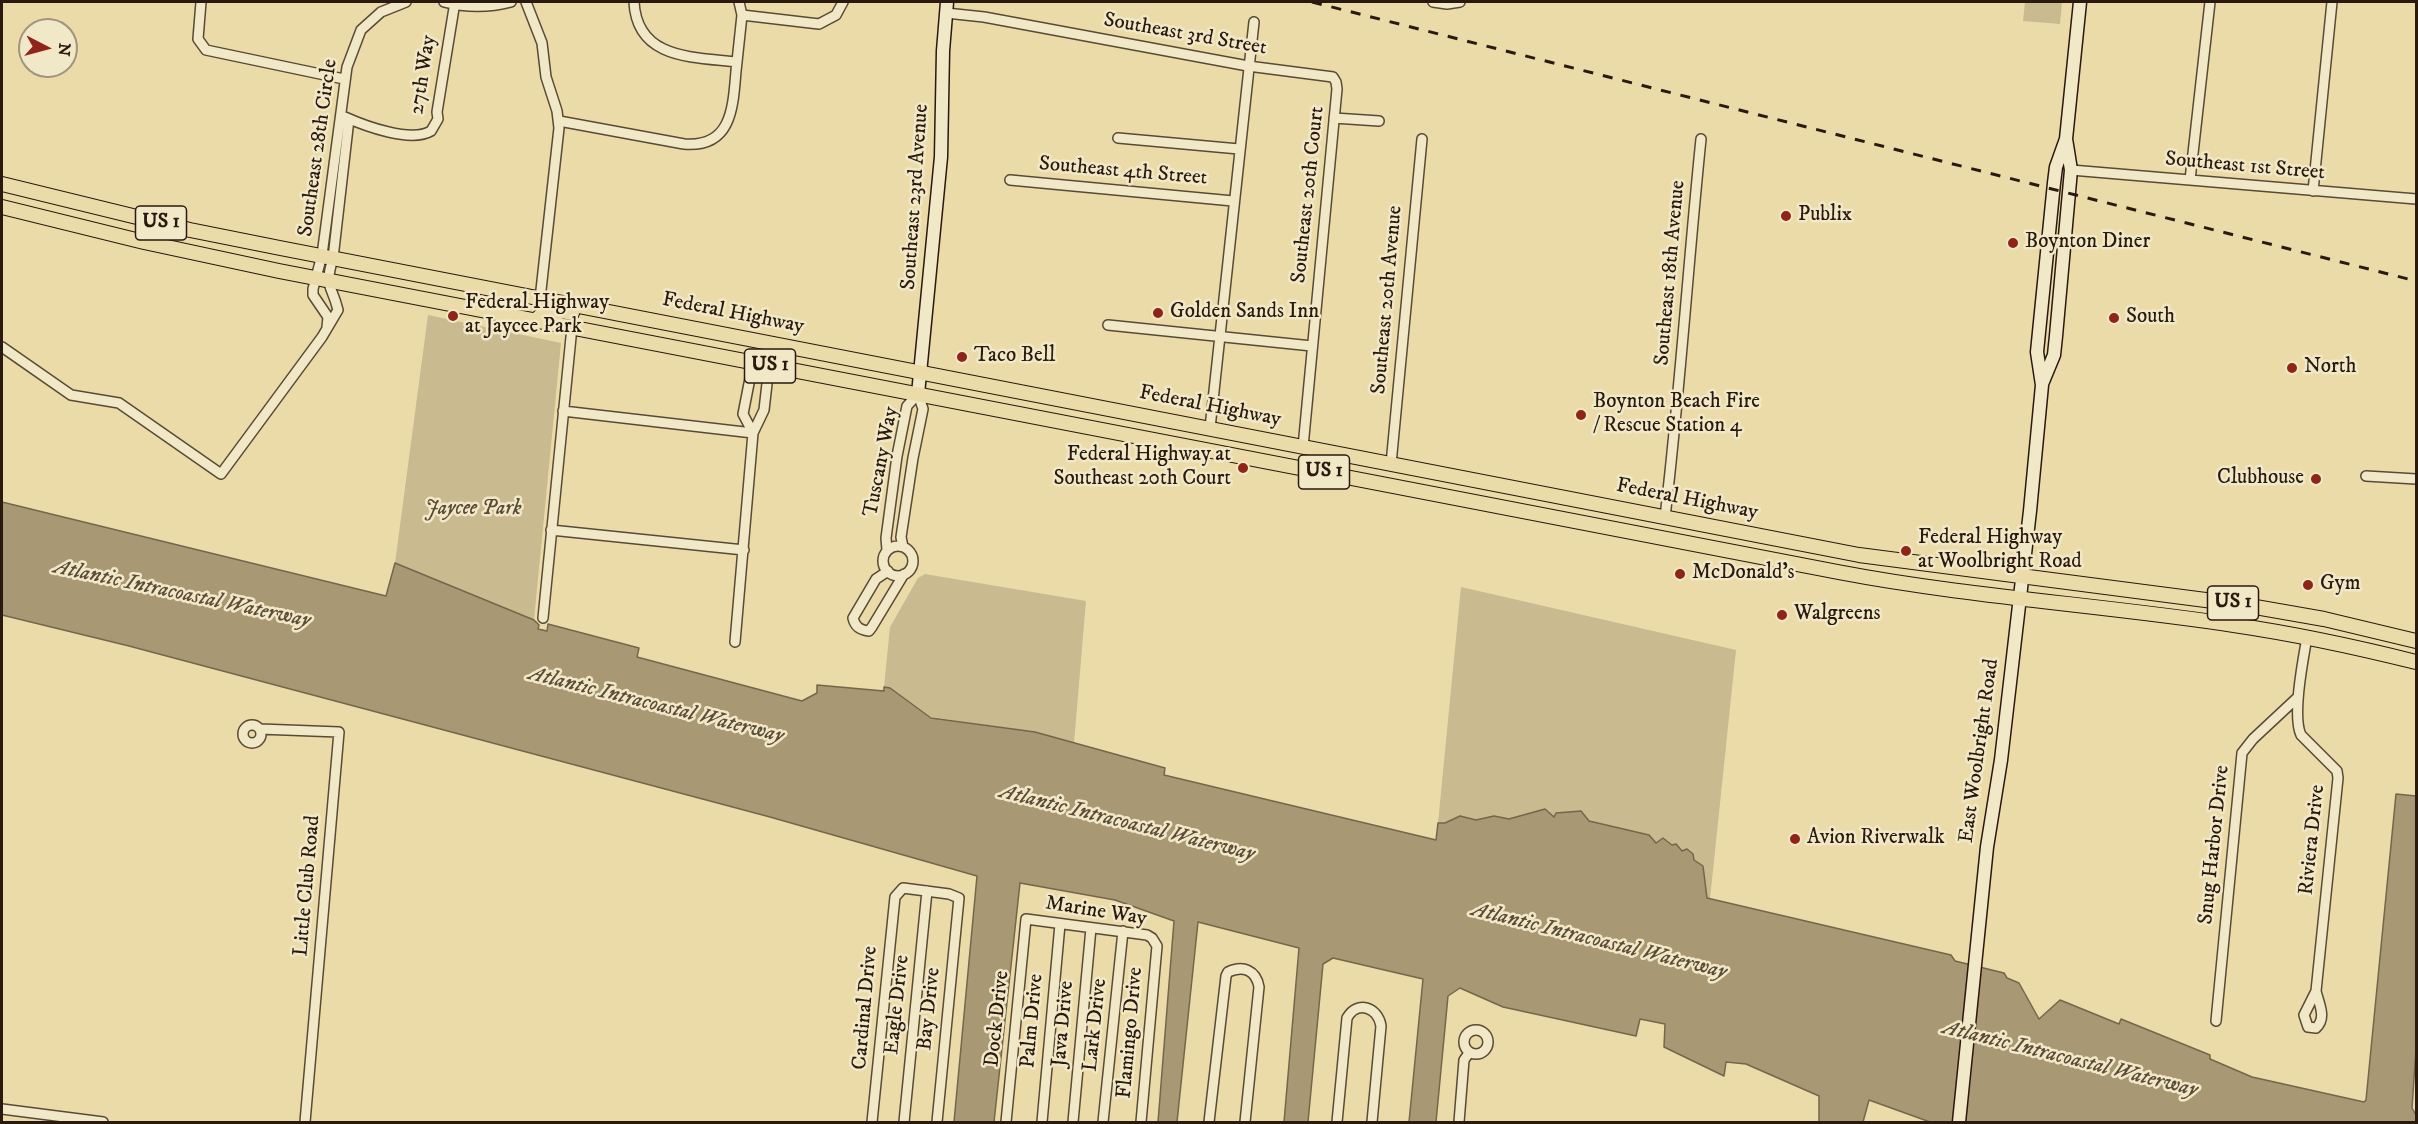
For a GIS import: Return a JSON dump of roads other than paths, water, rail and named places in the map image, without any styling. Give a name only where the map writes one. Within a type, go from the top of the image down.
[{"type":"main road","name":"East Woolbright Road","points":[[1959,1122],[1987,847],[2001,760],[2042,385],[2037,352],[2056,167],[2066,139],[2080,2]]},
{"type":"main road","name":"Southeast 23rd Avenue","points":[[918,394],[940,164],[947,7]]},
{"type":"main road","name":"East Woolbright Road","points":[[2042,385],[2054,355],[2071,170],[2066,139]]},
{"type":"main road","name":"Federal Highway","points":[[2,184],[190,230],[1859,555],[2284,612],[2416,641]]},
{"type":"main road","name":"Federal Highway","points":[[2,207],[187,251],[443,302],[1874,579],[2250,627],[2307,637],[2416,662]]},
{"type":"main road","points":[[443,302],[458,298],[517,310],[532,305],[540,299]]},
{"type":"main road","points":[[536,320],[547,312],[558,310],[620,323],[642,318]]},
{"type":"main road","points":[[753,363],[760,355],[788,346]]},
{"type":"main road","points":[[1102,431],[1126,429],[1192,441],[1210,428]]},
{"type":"main road","points":[[1212,451],[1228,432]]},
{"type":"main road","points":[[1639,533],[1665,517]]},
{"type":"main road","points":[[1660,538],[1681,520]]},
{"type":"main road","points":[[2250,627],[2284,612]]},
{"type":"main road","points":[[2307,637],[2332,621]]},
{"type":"street","points":[[201,2],[198,39],[206,50],[344,79]]},
{"type":"street","name":"Southeast 28th Circle","points":[[327,330],[326,312],[313,295],[323,278],[327,257],[344,117],[344,79],[350,55],[361,30],[385,5],[405,2]]},
{"type":"street","points":[[451,2],[485,7],[511,2]]},
{"type":"street","name":"27th Way","points":[[344,117],[381,130],[403,134],[418,135],[431,131],[438,119],[451,2]]},
{"type":"street","points":[[526,2],[542,43],[549,90],[559,121],[540,299]]},
{"type":"street","points":[[634,2],[640,27],[659,47],[678,55],[737,62]]},
{"type":"street","points":[[559,121],[684,144],[705,142],[723,130],[730,118],[742,15],[739,2]]},
{"type":"street","points":[[742,15],[812,24],[831,19],[843,2]]},
{"type":"street","points":[[1433,2],[1447,4],[1460,2]]},
{"type":"street","points":[[2190,180],[2210,2]]},
{"type":"street","points":[[2313,191],[2332,2]]},
{"type":"street","name":"Southeast 3rd Street","points":[[947,7],[984,17],[1248,66],[1333,76],[1337,89]]},
{"type":"street","points":[[1210,428],[1254,22]]},
{"type":"street","name":"Southeast 20th Court","points":[[1303,447],[1337,89]]},
{"type":"street","points":[[1334,118],[1379,121]]},
{"type":"street","points":[[1118,138],[1239,149]]},
{"type":"street","name":"Southeast 20th Avenue","points":[[1391,464],[1422,139]]},
{"type":"street","name":"Southeast 18th Avenue","points":[[1665,517],[1684,338],[1689,257],[1701,139]]},
{"type":"street","name":"Southeast 1st Street","points":[[2071,170],[2416,199]]},
{"type":"street","name":"Southeast 4th Street","points":[[1010,180],[1233,201]]},
{"type":"street","points":[[2,347],[71,395],[119,403],[221,474],[327,330],[338,310],[323,278]]},
{"type":"street","points":[[1108,325],[1312,346]]},
{"type":"street","points":[[543,618],[572,327]]},
{"type":"street","points":[[753,363],[743,414],[753,433]]},
{"type":"street","points":[[735,642],[753,433],[764,410],[769,366]]},
{"type":"street","name":"Tuscany Way","points":[[887,550],[895,546],[903,547],[910,552],[912,560],[910,568],[869,631],[862,631],[855,625],[853,618],[876,579],[888,571],[883,559],[887,550],[886,538],[897,456],[907,406],[918,394],[923,409],[913,458],[902,537],[903,547]]},
{"type":"street","points":[[563,411],[753,433]]},
{"type":"street","points":[[2366,476],[2416,479]]},
{"type":"street","points":[[551,530],[744,550]]},
{"type":"street","points":[[888,571],[895,575],[904,574]]},
{"type":"street","name":"Riviera Drive","points":[[2307,637],[2298,697],[2298,722],[2301,735],[2337,771],[2338,778],[2316,991]]},
{"type":"street","name":"Snug Harbor Drive","points":[[2216,1021],[2242,753],[2298,697]]},
{"type":"street","name":"Little Club Road","points":[[260,729],[339,732],[305,1122]]},
{"type":"street","name":"Cardinal Drive","points":[[872,1122],[895,897],[903,888],[927,891]]},
{"type":"street","name":"Bay Drive","points":[[927,891],[959,898],[937,1122]]},
{"type":"street","name":"Eagle Drive","points":[[904,1122],[927,891]]},
{"type":"street","name":"Marine Way","points":[[1026,919],[1147,935],[1157,946]]},
{"type":"street","name":"Dock Drive","points":[[1006,1122],[1026,919]]},
{"type":"street","name":"Palm Drive","points":[[1042,1122],[1060,924]]},
{"type":"street","name":"Java Drive","points":[[1073,1122],[1091,928]]},
{"type":"street","name":"Lark Drive","points":[[1104,1122],[1124,931]]},
{"type":"street","name":"Flamingo Drive","points":[[1141,1122],[1157,946]]},
{"type":"street","points":[[1209,1122],[1226,976],[1228,972],[1243,968],[1254,975],[1259,987],[1245,1122]]},
{"type":"street","points":[[1337,1122],[1346,1025],[1350,1013],[1356,1008],[1371,1008],[1380,1019],[1381,1026],[1372,1122]]},
{"type":"street","points":[[1459,1122],[1464,1060],[1469,1053]]},
{"type":"street","points":[[2,1109],[103,1122]]},
{"type":"water","name":"Atlantic Intracoastal Waterway","points":[[2,502],[386,596],[395,563],[534,620],[539,625],[538,629],[547,631],[548,624],[639,648],[637,657],[802,701],[817,693],[817,685],[884,691],[884,687],[890,688],[931,718],[1035,732],[1165,768],[1164,775],[1436,840],[1438,823],[1445,823],[1460,816],[1476,820],[1494,816],[1509,819],[1545,809],[1554,817],[1556,813],[1581,811],[1589,821],[1649,835],[1656,843],[1663,838],[1672,845],[1676,844],[1682,851],[1687,849],[1693,854],[1694,860],[1703,866],[1707,898],[1951,955],[1955,961],[2004,973],[2007,978],[2019,983],[2039,1019],[2060,1000],[2119,1024],[2121,1019],[2210,1055],[2210,1059],[2252,1077],[2364,1102],[2396,794],[2416,796],[2416,1049],[2412,1108],[2416,1115],[2416,1122],[1930,1122],[1869,1100],[1863,1122],[1819,1122],[1819,1096],[1746,1064],[1726,1062],[1724,1076],[1664,1047],[1665,1024],[1640,1019],[1636,1036],[1503,1007],[1460,988],[1448,996],[1436,1122],[1409,1122],[1423,979],[1333,958],[1323,964],[1308,1122],[1284,1122],[1299,948],[1198,922],[1177,1122],[1158,1122],[1174,921],[1115,900],[1020,883],[994,1122],[954,1122],[977,876],[770,817],[129,646],[2,615]]},
{"type":"railway","points":[[1312,2],[2416,281]]},
{"type":"place","name":"Publix","points":[[1786,216]]},
{"type":"place","name":"Boynton Diner","points":[[2013,243]]},
{"type":"place","name":"Golden Sands Inn","points":[[1158,313]]},
{"type":"place","name":"Federal Highway at Jaycee Park","points":[[453,316]]},
{"type":"place","name":"South","points":[[2114,318]]},
{"type":"place","name":"Taco Bell","points":[[962,357]]},
{"type":"place","name":"North","points":[[2292,368]]},
{"type":"place","name":"Boynton Beach Fire / Rescue Station 4","points":[[1581,415]]},
{"type":"place","name":"Federal Highway at Southeast 20th Court","points":[[1243,468]]},
{"type":"place","name":"Clubhouse","points":[[2316,479]]},
{"type":"place","name":"Federal Highway at Woolbright Road","points":[[1906,551]]},
{"type":"place","name":"McDonald's","points":[[1680,574]]},
{"type":"place","name":"Gym","points":[[2308,585]]},
{"type":"place","name":"Walgreens","points":[[1782,615]]},
{"type":"place","name":"Avion Riverwalk","points":[[1795,839]]},
{"type":"park label","name":"Jaycee Park","points":[[473,510]]}]
